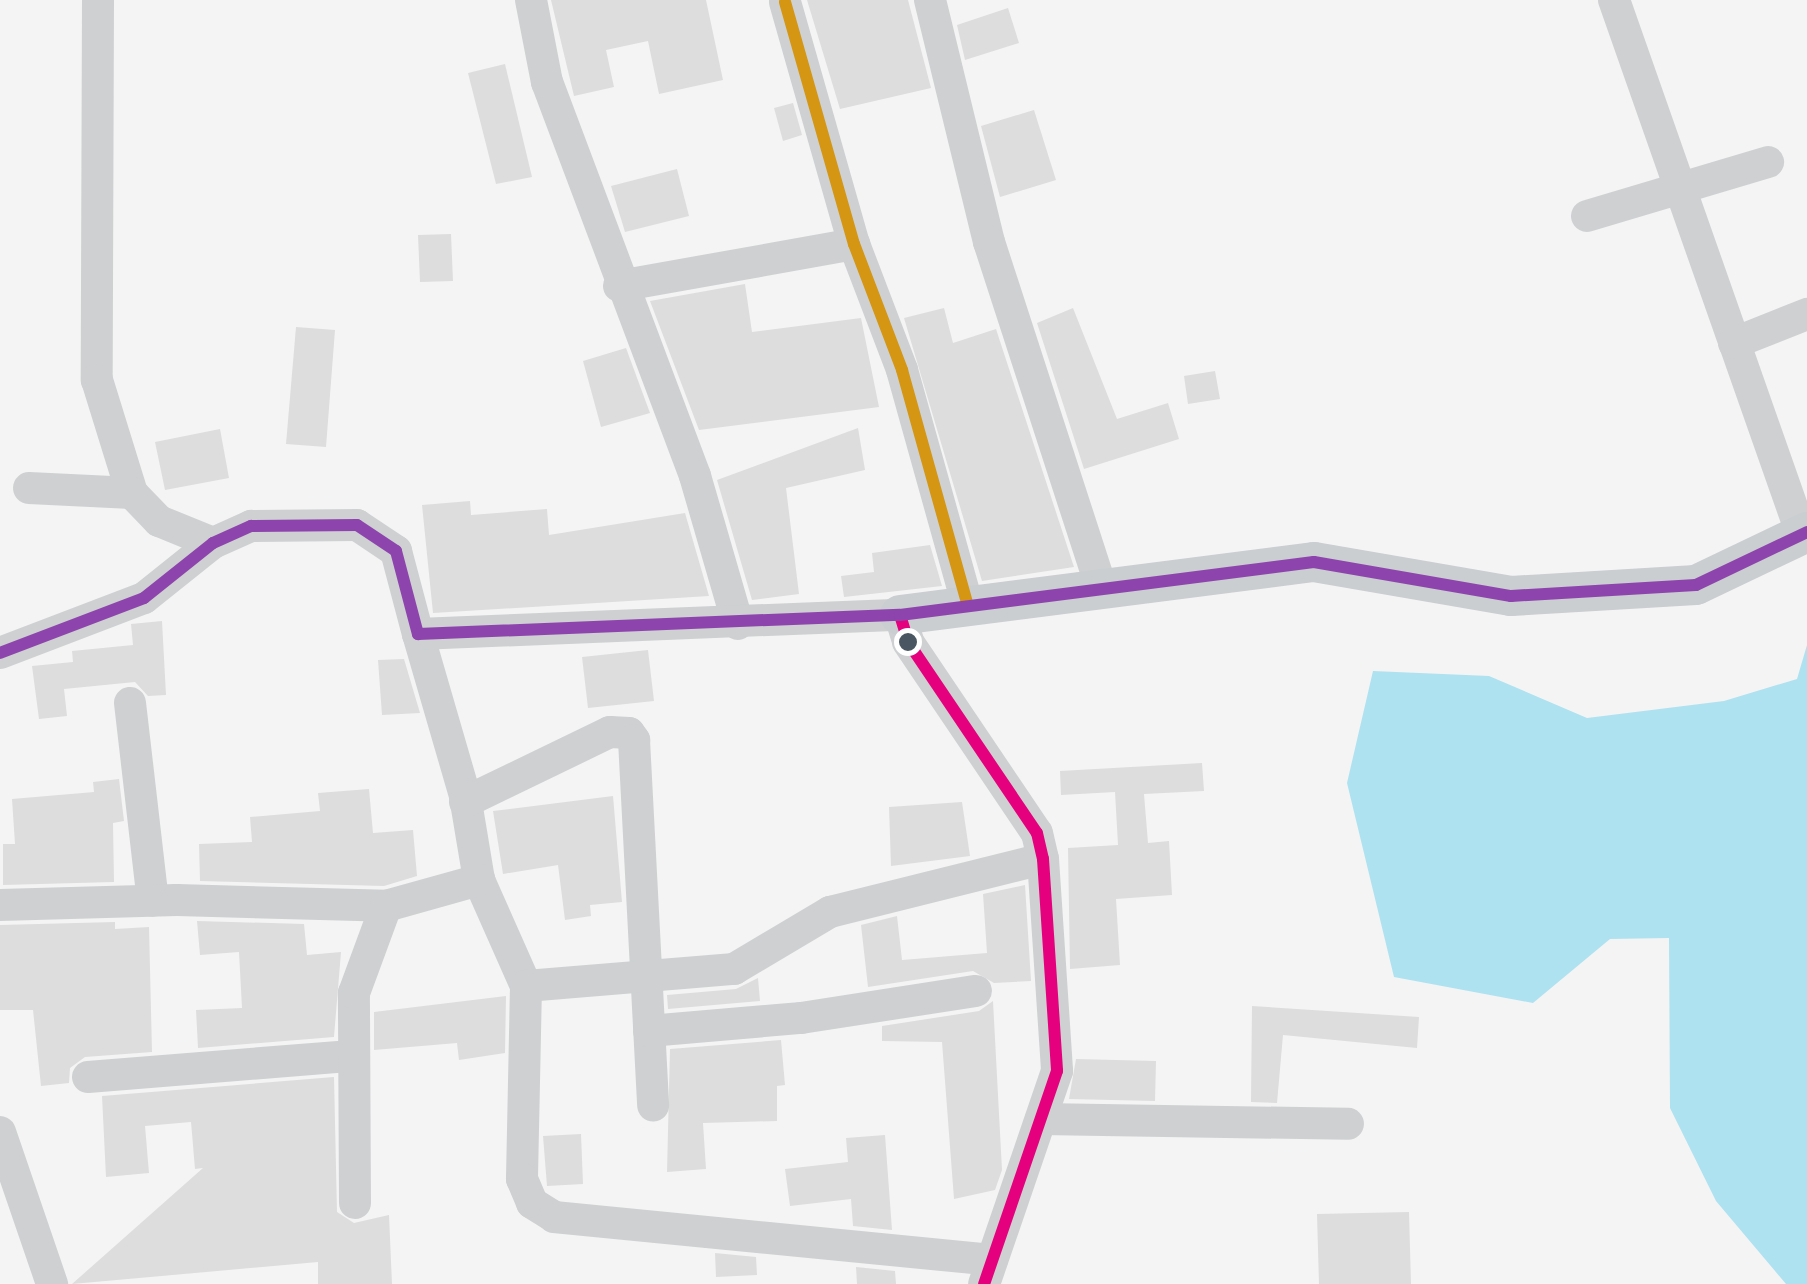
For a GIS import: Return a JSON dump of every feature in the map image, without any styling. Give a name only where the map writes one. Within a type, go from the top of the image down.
[{"type":"main road","points":[[900,614],[1314,562],[1511,596],[1696,585],[1804,534]]},
{"type":"street","points":[[98,0],[97,380],[132,493],[159,521],[213,542]]},
{"type":"street","points":[[531,0],[547,82],[619,286],[695,476],[738,624]]},
{"type":"street","points":[[930,0],[989,242],[1102,589]]},
{"type":"street","points":[[1614,0],[1804,534]]},
{"type":"street","points":[[786,2],[854,244],[902,370],[968,606]]},
{"type":"street","points":[[1587,216],[1768,162]]},
{"type":"street","points":[[619,286],[854,244]]},
{"type":"street","points":[[1734,343],[1807,314]]},
{"type":"street","points":[[28,488],[132,493]]},
{"type":"street","points":[[0,652],[144,598],[213,542],[251,526],[357,524],[396,550],[418,634],[466,802],[480,880],[526,986],[522,1180],[532,1203],[554,1217],[988,1272],[1057,1071],[1043,858],[1037,833],[908,642],[900,614],[738,624],[418,634]]},
{"type":"street","points":[[130,703],[152,900]]},
{"type":"street","points":[[466,802],[610,732],[629,733],[636,748],[653,1106]]},
{"type":"street","points":[[526,986],[734,969],[830,912],[1043,858]]},
{"type":"street","points":[[0,905],[152,900],[386,906],[480,880]]},
{"type":"street","points":[[354,1203],[354,992],[386,906]]},
{"type":"street","points":[[649,1031],[801,1018],[976,991]]},
{"type":"street","points":[[88,1077],[351,1056]]},
{"type":"street","points":[[1041,1119],[1348,1124]]},
{"type":"street","points":[[0,1132],[52,1284]]},
{"type":"water","points":[[1807,645],[1807,1284],[1786,1284],[1716,1201],[1670,1108],[1669,938],[1610,939],[1533,1003],[1394,977],[1347,783],[1373,671],[1489,676],[1587,718],[1724,701],[1797,679]]},
{"type":"building","points":[[551,0],[706,0],[723,80],[659,94],[648,41],[606,50],[614,87],[574,96]]},
{"type":"building","points":[[807,0],[908,0],[931,88],[840,109]]},
{"type":"building","points":[[1008,8],[1019,43],[965,60],[957,25]]},
{"type":"building","points":[[505,64],[532,177],[496,184],[468,73]]},
{"type":"building","points":[[793,103],[802,135],[783,141],[774,108]]},
{"type":"building","points":[[1034,110],[1056,180],[1000,197],[981,126]]},
{"type":"building","points":[[677,169],[689,216],[625,232],[611,186]]},
{"type":"building","points":[[451,234],[453,281],[420,282],[418,235]]},
{"type":"building","points":[[745,284],[752,332],[861,318],[879,407],[699,430],[650,301]]},
{"type":"building","points":[[944,308],[953,343],[996,329],[1074,567],[982,581],[904,318]]},
{"type":"building","points":[[1073,308],[1117,419],[1168,403],[1179,439],[1084,469],[1037,323]]},
{"type":"building","points":[[296,327],[335,330],[326,447],[286,444]]},
{"type":"building","points":[[626,348],[650,413],[601,427],[583,361]]},
{"type":"building","points":[[1215,371],[1220,399],[1188,404],[1184,376]]},
{"type":"building","points":[[858,428],[865,470],[786,488],[799,594],[752,600],[717,480]]},
{"type":"building","points":[[220,429],[229,478],[165,490],[155,442]]},
{"type":"building","points":[[470,501],[471,515],[547,509],[549,535],[685,513],[709,596],[433,613],[422,505]]},
{"type":"building","points":[[930,545],[942,586],[844,597],[841,576],[874,572],[872,553]]},
{"type":"building","points":[[162,621],[166,695],[148,696],[135,682],[64,689],[67,716],[39,719],[32,666],[73,662],[72,651],[133,645],[131,624]]},
{"type":"building","points":[[648,650],[654,701],[588,708],[582,657]]},
{"type":"building","points":[[404,659],[420,713],[382,715],[378,660]]},
{"type":"building","points":[[1202,763],[1204,791],[1144,794],[1148,843],[1169,841],[1172,895],[1116,899],[1120,965],[1070,969],[1068,848],[1118,845],[1115,792],[1061,795],[1060,771]]},
{"type":"building","points":[[119,779],[124,821],[113,823],[114,882],[3,885],[3,844],[15,844],[12,799],[94,792],[93,782]]},
{"type":"building","points":[[369,789],[373,833],[413,830],[417,876],[384,886],[200,881],[199,844],[252,842],[250,817],[320,811],[318,793]]},
{"type":"building","points":[[613,796],[622,902],[590,905],[591,916],[565,920],[558,865],[503,874],[493,811]]},
{"type":"building","points":[[962,802],[970,856],[891,866],[889,807]]},
{"type":"building","points":[[1025,885],[1031,981],[994,983],[973,971],[868,987],[861,925],[897,916],[902,960],[987,953],[983,894]]},
{"type":"building","points":[[197,921],[304,924],[307,955],[341,952],[334,1037],[198,1048],[196,1010],[242,1008],[239,952],[200,955]]},
{"type":"building","points":[[115,922],[115,929],[149,927],[152,1052],[85,1057],[70,1068],[69,1083],[41,1086],[33,1010],[0,1010],[0,925]]},
{"type":"building","points":[[758,978],[760,1001],[668,1009],[667,995],[736,989]]},
{"type":"building","points":[[506,996],[505,1053],[459,1060],[457,1043],[374,1050],[374,1012]]},
{"type":"building","points":[[993,1001],[1002,1170],[995,1190],[954,1199],[942,1042],[882,1041],[882,1026],[979,1011]]},
{"type":"building","points":[[1252,1006],[1419,1017],[1417,1048],[1283,1035],[1277,1103],[1251,1102]]},
{"type":"building","points":[[781,1040],[785,1085],[777,1086],[777,1121],[703,1123],[706,1169],[667,1172],[670,1049]]},
{"type":"building","points":[[1076,1059],[1156,1061],[1155,1101],[1069,1099]]},
{"type":"building","points":[[334,1077],[337,1212],[354,1223],[389,1215],[392,1284],[318,1284],[318,1262],[72,1284],[203,1168],[195,1169],[191,1122],[145,1126],[149,1173],[106,1177],[102,1096]]},
{"type":"building","points":[[581,1134],[583,1184],[547,1186],[543,1136]]},
{"type":"building","points":[[885,1135],[892,1230],[853,1226],[851,1199],[790,1206],[785,1169],[848,1162],[846,1138]]},
{"type":"building","points":[[1409,1212],[1411,1284],[1319,1284],[1317,1214]]},
{"type":"building","points":[[715,1253],[756,1257],[757,1275],[716,1277]]},
{"type":"building","points":[[856,1267],[895,1271],[896,1284],[857,1284]]},
{"type":"transit line","points":[[785,2],[854,244],[902,370],[968,606]]},
{"type":"transit line","points":[[0,653],[144,598],[213,543],[251,526],[357,525],[396,551],[418,634],[900,615],[1314,562],[1511,596],[1696,585],[1807,532]]},
{"type":"transit line","points":[[900,615],[908,642],[1037,833],[1043,859],[1057,1071],[984,1284]]}]
